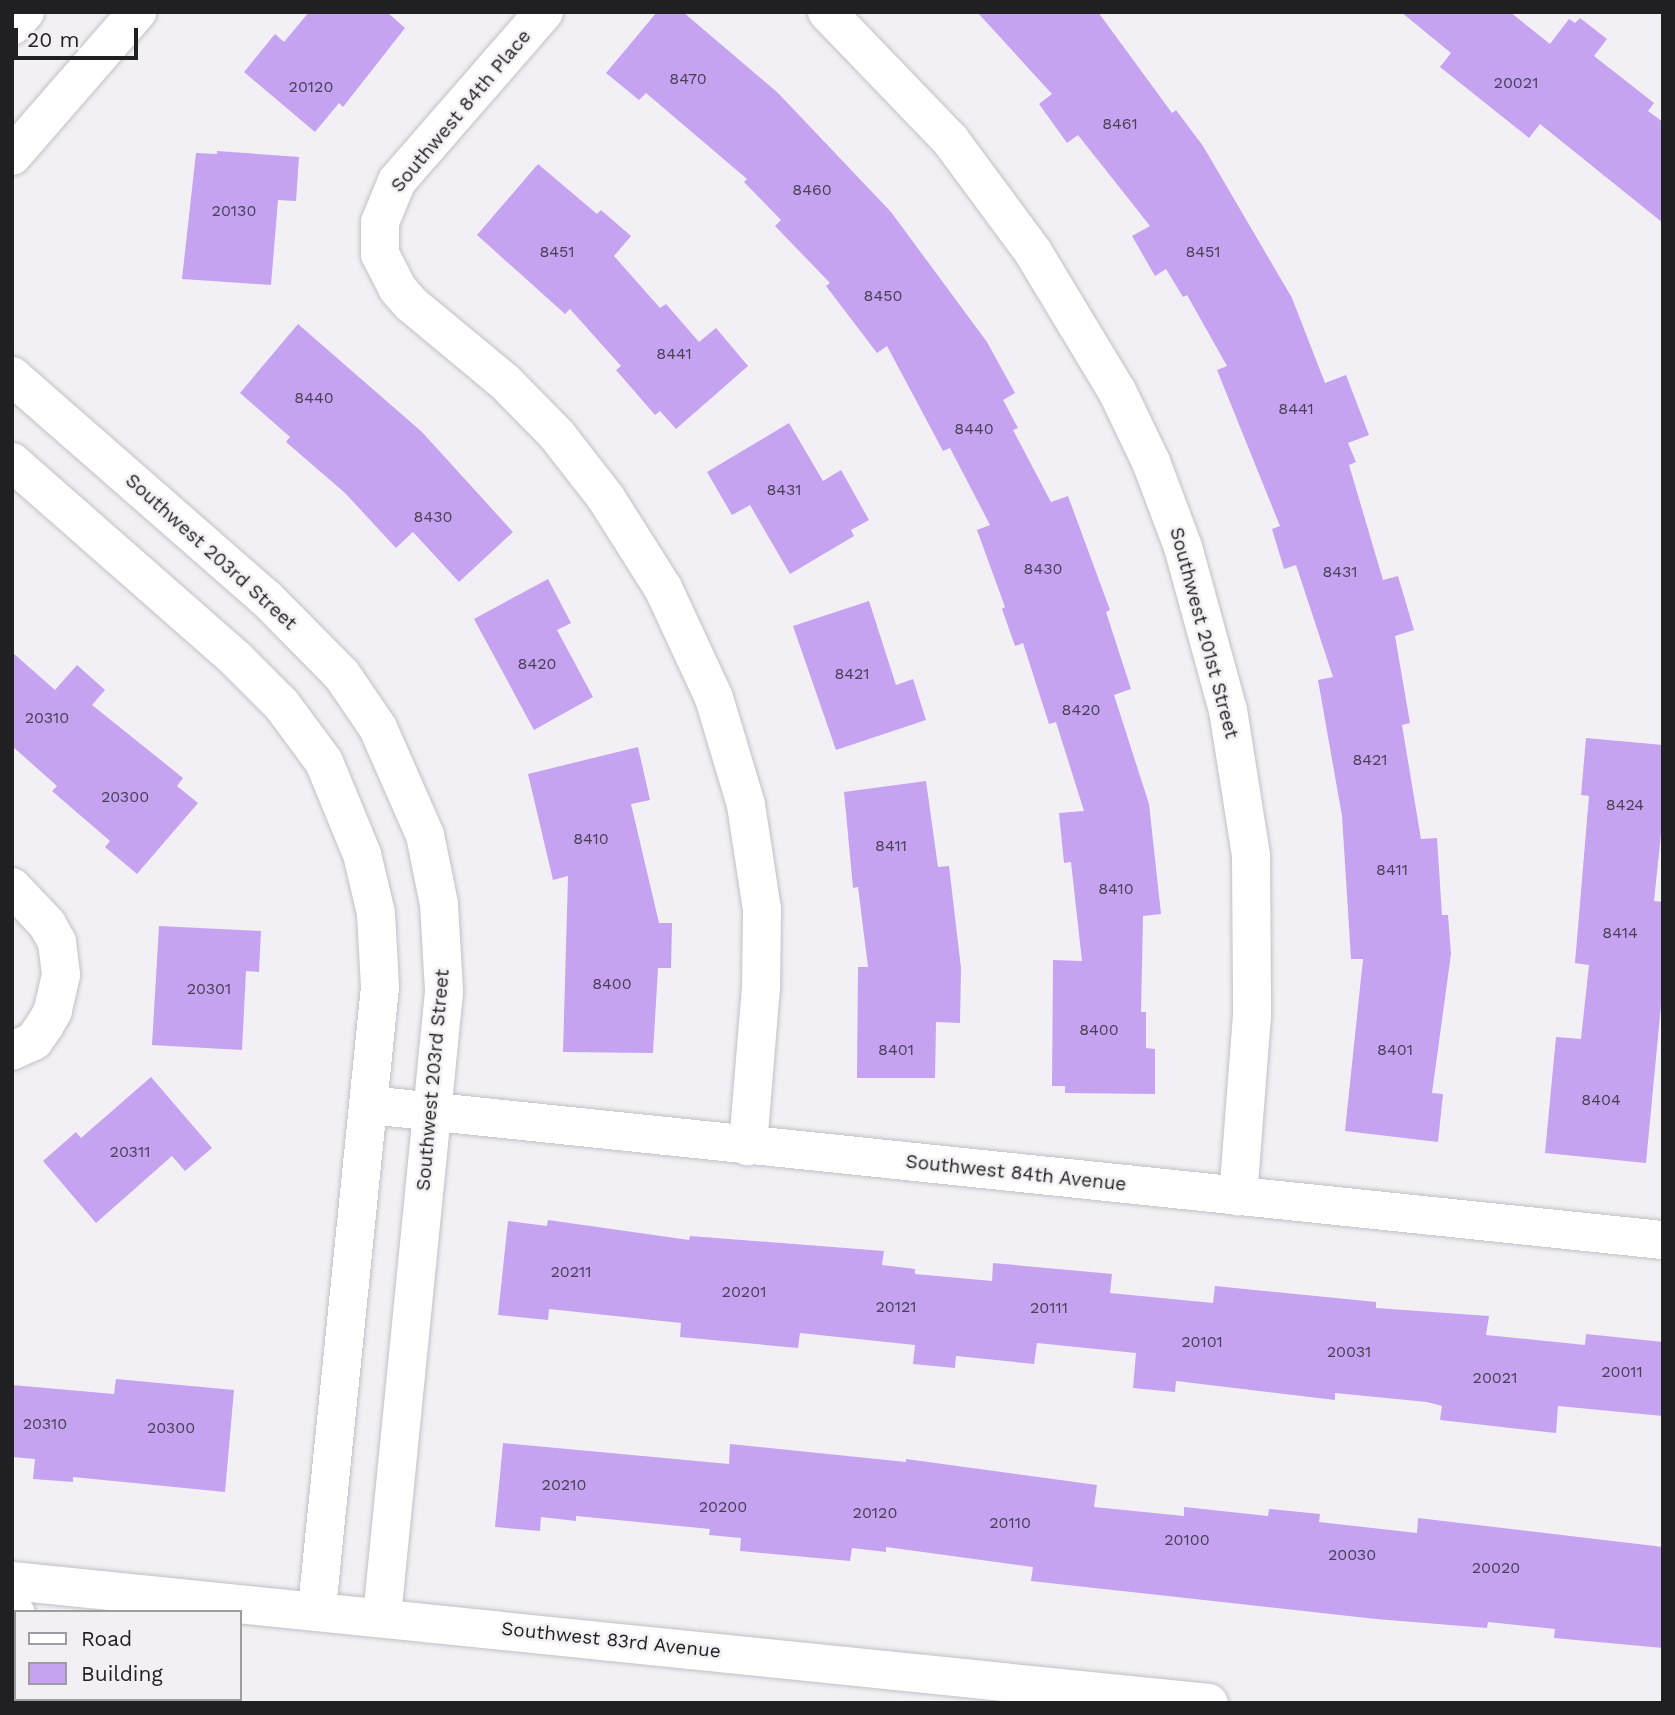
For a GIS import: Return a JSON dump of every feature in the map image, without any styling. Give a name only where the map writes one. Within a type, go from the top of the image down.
[{"type":"street","points":[[12,26],[25,12]]},
{"type":"street","points":[[12,156],[137,12]]},
{"type":"street","name":"Southwest 84th Place","points":[[544,12],[397,181],[380,222],[380,254],[397,288],[411,304],[505,382],[557,435],[606,498],[668,597],[715,698],[746,806],[762,909],[761,987],[748,1146]]},
{"type":"street","name":"Southwest 201st Street","points":[[827,12],[951,141],[1040,261],[1135,427],[1183,547],[1228,710],[1251,856],[1253,1003],[1238,1196]]},
{"type":"street","name":"Southwest 203rd Street","points":[[12,376],[305,636],[342,675],[379,728],[425,835],[439,904],[443,992],[382,1616]]},
{"type":"street","points":[[12,462],[259,680],[324,762],[362,854],[376,913],[380,987],[317,1608]]},
{"type":"street","points":[[12,887],[47,924],[57,942],[61,975],[54,1012],[46,1025],[34,1041],[12,1051]]},
{"type":"street","name":"Southwest 84th Avenue","points":[[369,1105],[1663,1240]]},
{"type":"street","name":"Southwest 83rd Avenue","points":[[16,1597],[317,1608],[988,1691],[1209,1703]]},
{"type":"street","points":[[12,1648],[14,1622]]},
{"type":"building","points":[[309,12],[387,12],[405,28],[343,107],[339,103],[315,132],[244,72],[275,34],[284,42]]},
{"type":"building","points":[[657,12],[683,12],[778,93],[891,212],[987,342],[1015,393],[1003,400],[1018,428],[1013,430],[1051,502],[1068,496],[1110,610],[1106,612],[1131,689],[1114,695],[1149,804],[1161,914],[1143,916],[1141,1012],[1146,1012],[1146,1048],[1155,1049],[1155,1094],[1065,1093],[1065,1086],[1052,1086],[1053,960],[1082,961],[1071,862],[1064,863],[1059,813],[1084,811],[1056,722],[1049,724],[1023,643],[1015,646],[1002,609],[1005,607],[977,530],[990,525],[950,448],[943,451],[887,346],[877,353],[826,286],[830,283],[775,226],[781,220],[744,182],[747,179],[646,93],[639,100],[606,73]]},
{"type":"building","points":[[977,12],[1098,12],[1172,113],[1176,110],[1203,146],[1292,298],[1325,383],[1346,375],[1369,435],[1348,443],[1356,462],[1349,465],[1383,580],[1398,576],[1414,630],[1395,636],[1410,723],[1402,725],[1421,839],[1437,838],[1442,915],[1448,915],[1451,954],[1432,1093],[1443,1094],[1438,1142],[1345,1131],[1363,959],[1351,959],[1342,816],[1318,680],[1333,677],[1296,565],[1284,569],[1272,529],[1280,526],[1217,370],[1227,366],[1187,295],[1183,297],[1166,269],[1155,276],[1132,236],[1150,226],[1078,135],[1067,143],[1039,104],[1052,94]]},
{"type":"building","points":[[1401,12],[1510,12],[1550,44],[1569,19],[1575,23],[1580,18],[1607,39],[1594,56],[1654,103],[1648,111],[1663,122],[1663,223],[1540,124],[1529,138],[1440,67],[1451,53]]},
{"type":"building","points":[[217,151],[299,157],[296,201],[278,200],[271,285],[182,279],[196,153],[217,154]]},
{"type":"building","points":[[538,164],[597,214],[601,210],[631,236],[614,256],[660,308],[666,304],[699,342],[716,328],[748,366],[676,429],[660,411],[655,415],[616,370],[621,366],[570,309],[565,314],[477,235]]},
{"type":"building","points":[[298,324],[422,432],[513,532],[459,582],[413,532],[396,548],[345,493],[286,442],[290,437],[240,393]]},
{"type":"building","points":[[789,423],[823,481],[841,470],[869,520],[851,530],[854,536],[790,574],[750,505],[732,515],[707,472]]},
{"type":"building","points":[[548,579],[571,623],[557,630],[593,697],[534,730],[474,619]]},
{"type":"building","points":[[869,601],[896,685],[913,679],[926,720],[836,750],[793,626]]},
{"type":"building","points":[[12,652],[55,690],[77,665],[105,690],[92,705],[183,778],[177,786],[198,803],[137,874],[105,847],[110,841],[52,791],[57,786],[12,746]]},
{"type":"building","points":[[1586,738],[1663,745],[1663,815],[1654,901],[1663,902],[1663,984],[1646,1163],[1545,1153],[1556,1037],[1581,1039],[1589,965],[1575,963],[1589,796],[1581,795]]},
{"type":"building","points":[[638,747],[650,800],[631,804],[659,923],[672,923],[671,968],[658,968],[653,1053],[563,1052],[568,876],[553,880],[528,774]]},
{"type":"building","points":[[926,781],[938,867],[949,866],[961,968],[960,1023],[936,1022],[935,1078],[857,1078],[858,967],[868,967],[858,887],[853,888],[844,792]]},
{"type":"building","points":[[159,926],[261,931],[259,972],[246,971],[242,1050],[152,1045]]},
{"type":"building","points":[[151,1077],[212,1148],[185,1171],[172,1156],[96,1223],[43,1161],[76,1132],[81,1138]]},
{"type":"building","points":[[548,1220],[689,1240],[690,1236],[884,1251],[882,1265],[915,1269],[915,1274],[992,1281],[993,1263],[1112,1274],[1110,1293],[1213,1303],[1215,1286],[1376,1302],[1376,1308],[1489,1316],[1486,1335],[1585,1345],[1586,1334],[1663,1342],[1663,1416],[1558,1406],[1556,1433],[1440,1420],[1442,1406],[1427,1402],[1335,1393],[1335,1400],[1176,1381],[1175,1392],[1133,1388],[1136,1353],[1037,1343],[1034,1364],[956,1356],[955,1368],[913,1364],[915,1345],[800,1333],[798,1348],[680,1337],[681,1323],[549,1309],[548,1320],[498,1315],[508,1221],[547,1226]]},
{"type":"building","points":[[116,1379],[234,1390],[225,1492],[73,1477],[73,1482],[33,1479],[35,1459],[12,1457],[12,1385],[114,1394]]},
{"type":"building","points":[[503,1443],[729,1464],[730,1444],[906,1462],[906,1459],[1097,1485],[1094,1507],[1184,1516],[1184,1507],[1268,1516],[1269,1509],[1320,1514],[1319,1522],[1417,1533],[1418,1518],[1663,1547],[1663,1648],[1554,1638],[1555,1629],[1488,1622],[1487,1628],[1376,1619],[1031,1581],[1033,1567],[886,1547],[886,1552],[852,1548],[850,1561],[740,1551],[741,1538],[709,1535],[710,1529],[576,1516],[576,1521],[541,1517],[540,1531],[495,1527]]}]
